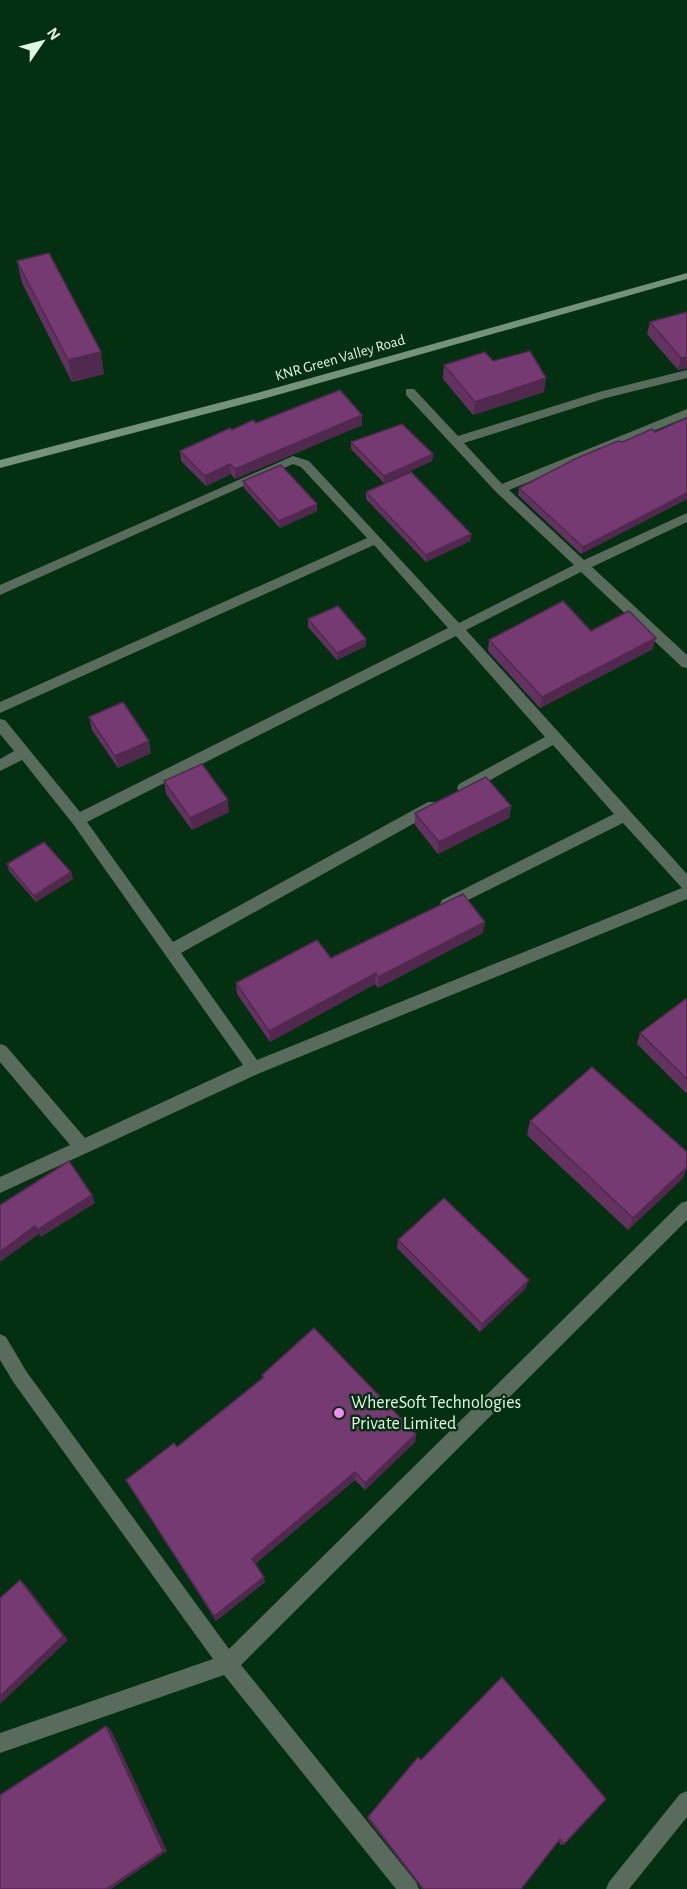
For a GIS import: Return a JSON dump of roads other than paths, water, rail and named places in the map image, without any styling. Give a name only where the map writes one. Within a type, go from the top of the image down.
[{"type":"street","name":"KNR Green Valley Road","points":[[0,464],[259,396],[687,276]]},
{"type":"street","points":[[456,441],[603,395],[687,374]]},
{"type":"street","points":[[410,392],[500,489],[581,567],[687,663]]},
{"type":"street","points":[[500,489],[687,413]]},
{"type":"street","points":[[0,590],[293,460],[305,464],[376,539],[687,884]]},
{"type":"street","points":[[78,820],[581,567],[687,517]]},
{"type":"street","points":[[0,708],[376,539]]},
{"type":"street","points":[[0,724],[78,820],[254,1068]]},
{"type":"street","points":[[171,951],[554,739]]},
{"type":"street","points":[[0,766],[22,753]]},
{"type":"street","points":[[436,909],[624,816]]},
{"type":"street","points":[[0,1185],[254,1068],[687,893]]},
{"type":"street","points":[[0,1051],[82,1146]]},
{"type":"street","points":[[0,1743],[228,1664],[687,1209]]},
{"type":"street","points":[[0,1343],[20,1377],[228,1664],[409,1889]]},
{"type":"street","points":[[616,1889],[687,1801]]},
{"type":"place","name":"WhereSoft Technologies Private Limited","points":[[339,1413]]}]
